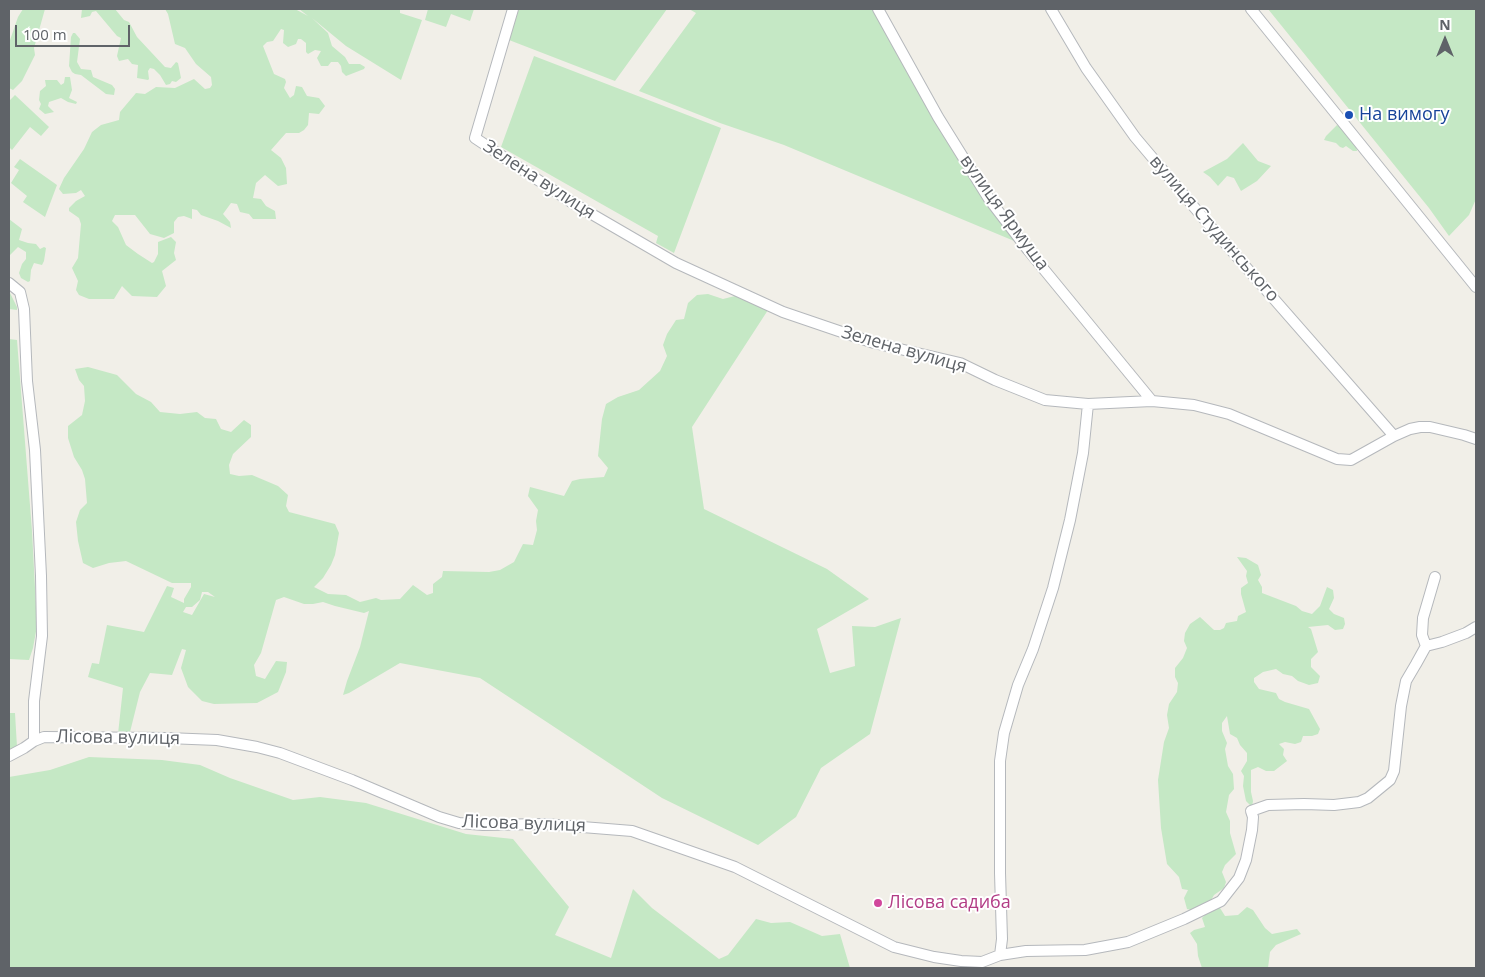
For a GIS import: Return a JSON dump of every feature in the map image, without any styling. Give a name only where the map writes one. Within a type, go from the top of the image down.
[{"type":"street","name":"Зелена вулиця","points":[[513,9],[475,138],[571,202],[676,263],[783,312],[874,343],[960,363],[1044,400],[1088,404],[1152,401],[1194,405],[1229,414],[1337,460],[1351,460],[1394,436],[1420,427],[1456,433],[1476,439]]},
{"type":"street","name":"вулиця Ярмуша","points":[[878,9],[938,117],[989,199],[1028,250],[1152,401]]},
{"type":"street","name":"вулиця Студинського","points":[[1051,9],[1086,68],[1135,137],[1394,436]]},
{"type":"street","points":[[1251,9],[1476,287]]},
{"type":"street","points":[[9,283],[20,292],[24,308],[27,381],[35,450],[42,636],[34,701],[34,741]]},
{"type":"street","points":[[1000,955],[1002,939],[1000,760],[1004,733],[1018,685],[1033,648],[1053,588],[1070,520],[1083,454],[1088,404]]},
{"type":"street","points":[[1435,577],[1423,618],[1422,635],[1426,646],[1442,642],[1476,627]]},
{"type":"street","name":"Лісова вулиця","points":[[9,756],[44,737],[216,740],[257,747],[280,753],[352,780],[440,818],[459,823],[483,826],[546,824],[632,831],[735,867],[894,947],[960,961],[982,962],[1000,955],[1026,951],[1102,948],[1128,942],[1184,919],[1221,901],[1239,878],[1246,860],[1252,830],[1253,817],[1251,812],[1268,805],[1334,805],[1359,802],[1368,798],[1390,780],[1394,771],[1401,706],[1406,681],[1426,646]]},
{"type":"green space","points":[[23,9],[45,9],[34,48],[35,55],[22,81],[13,90],[9,88],[9,43],[18,17]]},
{"type":"green space","points":[[82,9],[115,9],[124,20],[129,22],[137,37],[165,67],[171,68],[176,62],[178,63],[181,78],[176,82],[172,81],[166,85],[160,75],[150,68],[148,80],[137,78],[138,65],[132,64],[128,59],[119,61],[117,56],[121,38],[117,36],[96,11],[92,12],[90,16],[81,18]]},
{"type":"green space","points":[[165,9],[295,9],[308,16],[299,9],[400,9],[400,13],[422,20],[401,80],[346,46],[312,18],[328,33],[332,46],[345,57],[349,64],[360,64],[365,67],[364,69],[346,76],[338,62],[331,62],[328,66],[321,66],[317,58],[321,51],[315,50],[308,54],[306,52],[306,43],[301,39],[298,39],[296,44],[288,47],[283,43],[284,30],[281,29],[273,41],[267,42],[263,46],[274,74],[285,79],[284,88],[290,98],[294,95],[296,86],[302,87],[307,96],[319,98],[325,106],[319,114],[309,113],[308,125],[304,130],[299,133],[286,133],[271,150],[281,158],[286,168],[287,184],[278,186],[265,175],[256,183],[253,198],[261,199],[266,206],[275,211],[276,219],[253,219],[249,214],[240,212],[237,204],[231,203],[223,214],[230,222],[231,228],[192,209],[192,219],[184,216],[178,217],[174,222],[174,233],[164,238],[150,234],[135,215],[115,215],[112,221],[118,227],[126,245],[138,254],[152,263],[154,262],[158,254],[158,242],[171,237],[176,242],[174,253],[176,260],[162,271],[166,286],[157,297],[132,296],[122,286],[114,299],[89,299],[79,295],[76,290],[78,281],[72,268],[78,258],[81,224],[79,218],[69,211],[69,208],[76,201],[85,196],[81,190],[76,193],[63,194],[59,189],[64,178],[84,149],[92,132],[101,125],[119,120],[120,112],[136,93],[145,94],[156,87],[175,88],[194,79],[205,89],[210,88],[212,85],[211,77],[196,64],[185,48],[175,44],[168,14]]},
{"type":"green space","points":[[428,9],[474,9],[470,21],[451,14],[446,27],[425,20]]},
{"type":"green space","points":[[519,9],[667,9],[615,81],[509,40]]},
{"type":"green space","points":[[689,9],[876,9],[1019,243],[784,145],[720,123],[639,91],[696,13]]},
{"type":"green space","points":[[1268,9],[1476,9],[1476,199],[1469,215],[1449,236],[1429,208]]},
{"type":"green space","points":[[73,33],[80,39],[77,62],[81,69],[91,70],[93,77],[112,85],[115,89],[114,95],[106,94],[81,75],[72,72],[69,66],[71,37]]},
{"type":"green space","points":[[534,56],[721,128],[674,253],[656,243],[658,236],[501,147]]},
{"type":"green space","points":[[65,77],[70,77],[72,90],[69,98],[77,102],[76,104],[61,98],[49,102],[48,106],[54,112],[45,114],[39,109],[41,104],[39,100],[40,91],[46,86],[45,80],[57,80],[61,85],[64,83]]},
{"type":"green space","points":[[15,95],[49,127],[41,136],[30,127],[12,150],[9,147],[9,101]]},
{"type":"green space","points":[[1337,125],[1342,128],[1356,145],[1357,151],[1353,151],[1346,146],[1340,147],[1336,143],[1324,140]]},
{"type":"green space","points":[[1243,143],[1258,161],[1271,166],[1257,181],[1241,191],[1234,178],[1227,176],[1218,186],[1203,172],[1227,159]]},
{"type":"green space","points":[[20,159],[57,185],[45,217],[23,202],[27,196],[11,183],[19,170],[14,167]]},
{"type":"green space","points":[[9,219],[22,229],[19,240],[36,244],[40,249],[46,248],[42,265],[34,263],[30,281],[28,282],[21,278],[19,273],[26,259],[26,252],[18,247],[9,256]]},
{"type":"green space","points":[[9,291],[17,307],[17,310],[9,309]]},
{"type":"green space","points":[[708,294],[723,299],[735,296],[768,310],[692,427],[704,509],[827,569],[869,599],[817,629],[830,673],[855,666],[852,626],[875,627],[901,618],[870,734],[821,768],[796,817],[758,845],[662,798],[480,678],[400,663],[343,695],[360,647],[369,611],[364,613],[323,602],[304,604],[284,597],[276,600],[261,653],[254,665],[256,676],[265,679],[276,661],[287,662],[286,672],[278,692],[257,703],[214,704],[202,701],[188,687],[181,668],[186,650],[182,649],[172,675],[150,673],[140,692],[129,736],[118,734],[123,688],[88,677],[92,663],[99,664],[107,625],[144,632],[167,586],[174,588],[171,597],[184,603],[191,583],[172,583],[126,561],[109,563],[93,568],[83,563],[76,522],[80,510],[87,503],[85,479],[74,457],[68,438],[68,426],[82,415],[85,401],[84,386],[79,380],[75,369],[88,367],[117,375],[136,394],[151,402],[160,412],[180,414],[197,412],[205,418],[216,419],[221,429],[231,432],[244,420],[251,425],[251,437],[233,454],[229,465],[230,474],[239,476],[252,475],[278,486],[288,495],[286,506],[289,512],[335,524],[339,533],[331,565],[323,578],[314,587],[328,594],[346,595],[360,602],[376,598],[381,600],[400,599],[413,585],[427,595],[433,593],[433,584],[442,577],[443,571],[489,572],[500,570],[514,562],[523,544],[533,545],[537,530],[538,510],[528,496],[530,487],[564,496],[572,481],[604,477],[608,468],[598,456],[602,419],[606,404],[618,397],[639,390],[660,371],[667,356],[663,345],[667,334],[676,320],[684,319],[688,303],[697,295]],"holes":[[[202,592],[208,592],[215,597],[204,594],[192,615],[183,612],[186,607],[192,607],[200,600]]]},
{"type":"green space","points":[[9,339],[17,340],[32,531],[37,626],[29,660],[9,659]]},
{"type":"green space","points":[[1237,557],[1246,558],[1258,565],[1261,575],[1258,580],[1262,587],[1262,593],[1296,606],[1302,611],[1312,614],[1320,606],[1327,587],[1333,590],[1334,598],[1329,609],[1334,614],[1344,618],[1345,624],[1343,629],[1335,630],[1328,625],[1308,627],[1311,629],[1318,652],[1311,659],[1311,667],[1320,676],[1318,683],[1309,685],[1276,669],[1263,672],[1254,678],[1254,682],[1259,689],[1276,693],[1279,699],[1285,702],[1309,709],[1320,729],[1318,734],[1303,736],[1301,742],[1279,744],[1284,749],[1283,755],[1287,761],[1274,771],[1266,771],[1258,767],[1251,770],[1252,807],[1246,801],[1243,786],[1244,776],[1241,771],[1247,761],[1247,753],[1237,738],[1230,734],[1227,716],[1222,723],[1222,731],[1227,743],[1225,749],[1228,766],[1233,774],[1234,789],[1229,795],[1226,812],[1230,821],[1230,833],[1236,854],[1225,865],[1222,872],[1226,882],[1224,888],[1214,895],[1210,902],[1195,911],[1187,909],[1184,898],[1188,890],[1182,889],[1179,877],[1167,864],[1161,828],[1158,780],[1164,742],[1169,728],[1167,715],[1169,704],[1177,692],[1178,683],[1175,677],[1175,668],[1183,658],[1187,648],[1184,641],[1185,633],[1190,624],[1200,617],[1214,630],[1220,630],[1224,628],[1226,623],[1237,621],[1238,616],[1246,612],[1241,588],[1248,583],[1247,571]]},
{"type":"green space","points":[[9,713],[15,713],[17,747],[9,751]]},
{"type":"green space","points":[[89,757],[162,760],[200,765],[230,778],[293,800],[320,797],[366,803],[466,834],[513,839],[569,907],[555,935],[611,958],[633,889],[652,908],[719,959],[728,955],[756,919],[771,923],[790,922],[822,936],[840,934],[850,968],[9,968],[9,777],[50,770]]},
{"type":"green space","points":[[1247,907],[1253,910],[1265,928],[1272,934],[1297,929],[1301,934],[1276,945],[1270,952],[1268,968],[1202,968],[1197,944],[1190,933],[1205,927],[1202,918],[1210,910],[1220,908],[1225,916],[1238,915]]},
{"type":"place","name":"На вимогу","points":[[1349,115]]},
{"type":"place","name":"Лісова садиба","points":[[878,903]]}]
